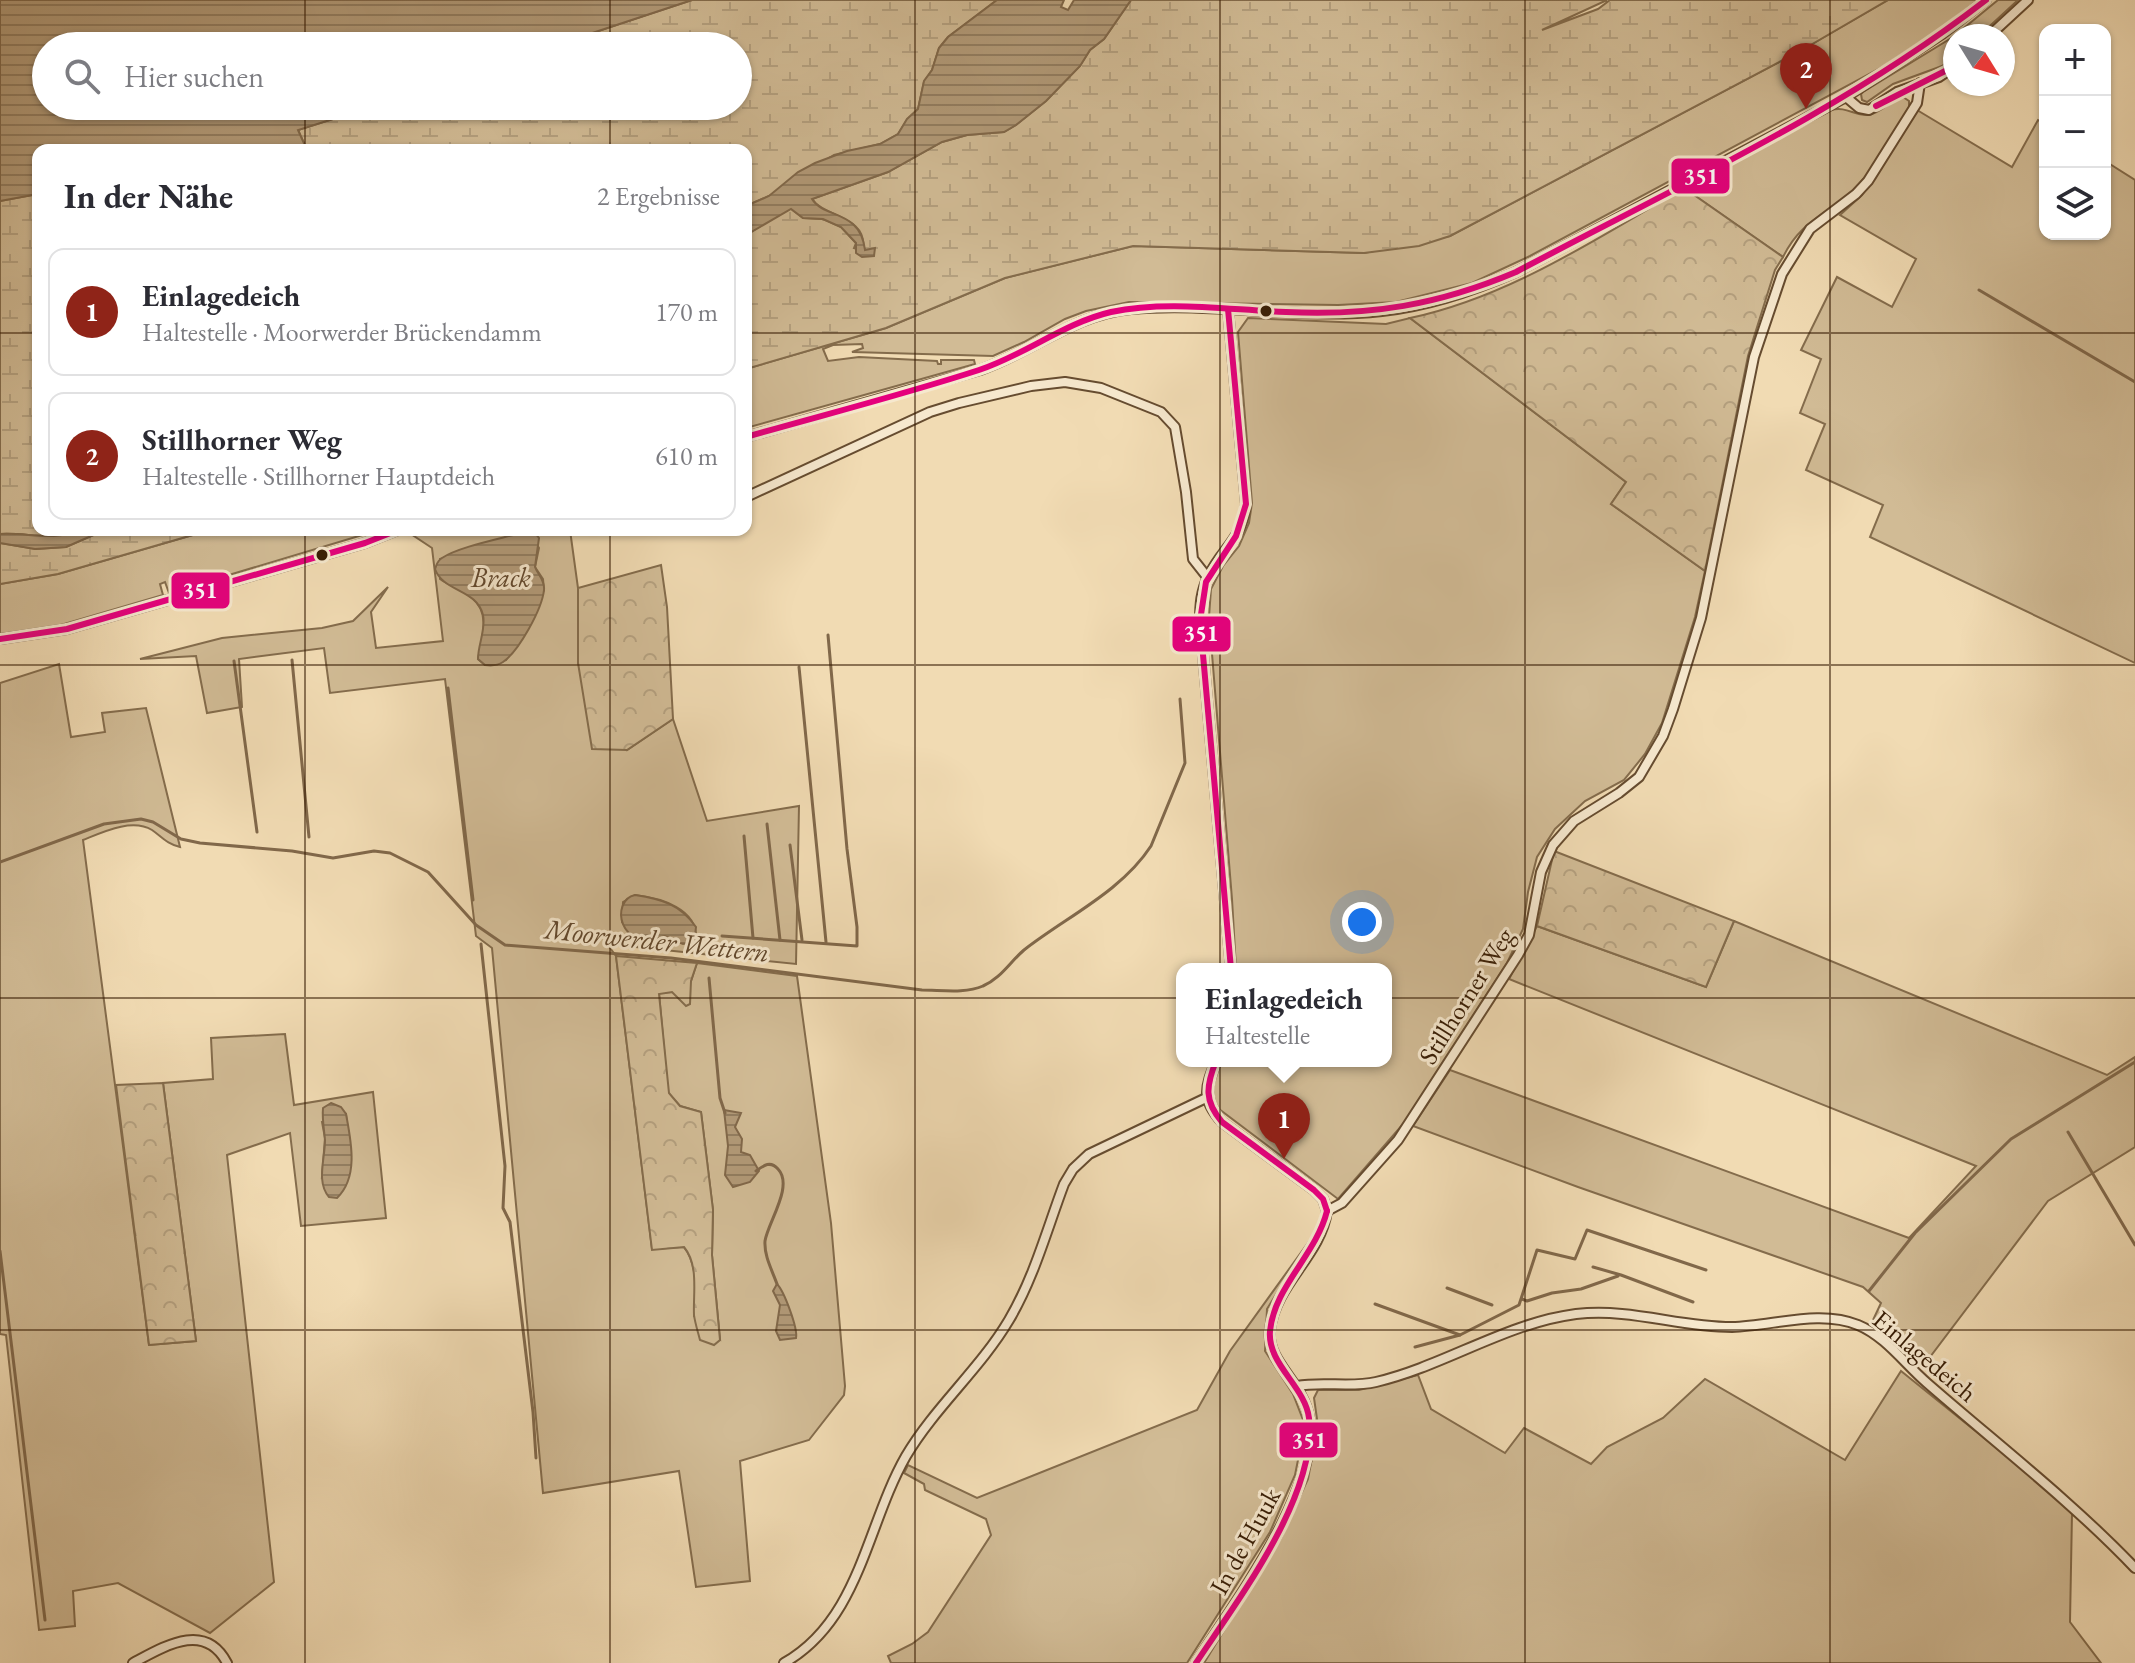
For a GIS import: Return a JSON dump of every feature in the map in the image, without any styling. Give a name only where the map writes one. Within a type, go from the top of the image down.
[{"type":"street","points":[[752,435],[988,367],[1089,318],[1130,309],[1382,311],[1423,304],[1472,290],[1516,272],[1846,97],[1986,0]]},
{"type":"street","points":[[2002,24],[2028,0]]},
{"type":"street","points":[[1846,97],[1859,108],[1869,110],[1897,92],[1943,74]]},
{"type":"street","name":"Stillhorner Weg","points":[[1297,1386],[1271,1350],[1269,1335],[1272,1313],[1284,1288],[1319,1237],[1326,1224],[1327,1211],[1342,1203],[1398,1140],[1518,955],[1529,935],[1546,857],[1560,834],[1587,811],[1631,785],[1650,761],[1673,709],[1701,618],[1754,357],[1774,292],[1789,258],[1810,229],[1868,181],[1917,103],[1920,83]]},
{"type":"street","points":[[1228,309],[1246,504],[1240,531],[1208,578],[1201,597],[1200,621],[1230,963]]},
{"type":"street","points":[[752,494],[930,412],[959,403],[1031,386],[1065,382],[1101,388],[1161,412],[1175,427],[1193,559],[1208,578]]},
{"type":"street","points":[[0,639],[67,629],[350,548],[382,536]]},
{"type":"street","points":[[1214,1067],[1206,1098],[1212,1111],[1222,1122],[1314,1190],[1323,1199],[1327,1211]]},
{"type":"street","points":[[784,1663],[812,1643],[838,1613],[906,1457],[925,1427],[970,1375],[1010,1319],[1027,1283],[1064,1184],[1073,1169],[1089,1154],[1206,1098]]},
{"type":"street","name":"Einlagedeich","points":[[1297,1386],[1375,1382],[1422,1368],[1524,1327],[1573,1315],[1632,1313],[1714,1326],[1787,1323],[1821,1317],[1842,1320],[1862,1326],[1877,1336],[1920,1377],[2053,1488],[2135,1568]]},
{"type":"street","name":"In de Huuk","points":[[1196,1663],[1276,1535],[1301,1477],[1310,1435],[1306,1405],[1297,1386]]},
{"type":"street","points":[[133,1663],[190,1639],[214,1644],[227,1663]]},
{"type":"green space","points":[[692,0],[997,0],[948,37],[939,48],[932,70],[924,82],[918,109],[898,134],[880,144],[834,155],[752,203],[752,144],[304,144],[298,130],[330,120],[752,120],[752,32],[595,32]]},
{"type":"green space","points":[[1131,0],[1607,0],[1542,30],[1598,9],[1610,0],[1888,0],[1802,50],[1450,236],[1419,246],[1364,253],[1133,246],[1005,278],[886,328],[752,367],[752,231],[790,208],[803,218],[823,219],[841,227],[856,243],[854,248],[868,252],[863,248],[862,237],[852,223],[812,199],[888,172],[942,142],[967,135],[1004,132],[1046,101],[1080,66],[1090,50],[1104,39]]},
{"type":"green space","points":[[1888,0],[1981,0],[1883,69],[1530,256],[1472,283],[1396,302],[1338,305],[1129,302],[1065,319],[993,356],[852,352],[863,348],[862,344],[833,345],[823,349],[828,361],[859,357],[937,361],[938,364],[941,360],[974,360],[975,364],[752,426],[752,367],[886,328],[1005,278],[1133,246],[1364,253],[1450,236],[1802,50]]},
{"type":"green space","points":[[1998,0],[2018,0],[1992,24],[1969,24]]},
{"type":"green space","points":[[1943,43],[1942,66],[1893,84],[1867,102],[1862,100],[1863,92]]},
{"type":"green space","points":[[1903,97],[1909,101],[1909,108],[1870,171],[1843,199],[1806,226],[1783,257],[1684,188],[1831,110],[1842,109],[1868,115]]},
{"type":"green space","points":[[1917,110],[2012,167],[2039,121],[2039,240],[2111,240],[2111,165],[2135,180],[2135,663],[1870,537],[1883,505],[1806,470],[1825,424],[1800,413],[1821,359],[1801,350],[1837,277],[1892,307],[1916,259],[1840,215],[1862,195]]},
{"type":"green space","points":[[1684,188],[1783,257],[1775,270],[1748,356],[1705,571],[1611,504],[1626,482],[1410,318],[1447,308],[1518,281],[1586,246]]},
{"type":"green space","points":[[32,195],[32,535],[0,534],[0,201]]},
{"type":"green space","points":[[1248,318],[1386,324],[1410,318],[1626,482],[1611,504],[1705,571],[1695,617],[1662,723],[1645,754],[1624,780],[1585,801],[1555,829],[1537,857],[1523,929],[1507,963],[1404,1123],[1338,1199],[1219,1109],[1214,1097],[1220,1067],[1392,1067],[1392,963],[1236,963],[1209,617],[1211,589],[1223,566],[1239,546],[1249,523],[1252,503],[1238,332]]},
{"type":"green space","points":[[91,536],[189,536],[58,574],[0,584],[0,543],[36,549],[66,547]]},
{"type":"green space","points":[[189,536],[359,536],[169,593],[165,582],[160,584],[163,595],[54,627],[0,634],[0,584],[58,574]]},
{"type":"green space","points":[[414,536],[512,536],[440,559],[440,579],[468,595],[482,611],[484,627],[478,659],[485,665],[506,660],[529,627],[544,590],[543,579],[535,567],[539,548],[531,536],[571,536],[578,588],[578,663],[627,750],[673,719],[707,821],[799,806],[796,964],[607,944],[616,956],[652,1249],[684,1247],[694,1271],[694,1316],[720,1339],[712,1255],[713,1210],[701,1112],[680,1106],[668,1093],[659,993],[672,992],[691,981],[697,963],[797,976],[831,1223],[845,1386],[844,1395],[809,1440],[740,1461],[750,1581],[696,1587],[679,1471],[543,1493],[492,948],[476,936],[445,679],[330,693],[324,648],[239,659],[242,707],[207,713],[196,656],[140,659],[222,638],[322,628],[353,621],[388,587],[371,612],[376,648],[443,641],[432,548]],"holes":[[[635,895],[656,899],[685,913],[695,930],[696,941],[683,944],[665,936],[654,940],[640,939],[622,922],[623,902]]]},
{"type":"green space","points":[[661,565],[667,607],[673,719],[627,750],[592,749],[578,663],[578,588]]},
{"type":"green space","points":[[59,664],[71,737],[105,732],[102,713],[146,708],[180,847],[152,830],[136,825],[83,840],[149,1345],[196,1341],[163,1083],[213,1079],[211,1038],[285,1034],[294,1105],[373,1092],[386,1218],[301,1226],[290,1133],[227,1155],[274,1582],[210,1633],[118,1583],[73,1591],[75,1626],[39,1630],[6,1335],[0,1334],[0,683]],"holes":[[[346,1114],[350,1153],[322,1177],[325,1138],[322,1122]]]},
{"type":"green space","points":[[1554,851],[1734,921],[1706,987],[1537,926]]},
{"type":"green space","points":[[1734,921],[2107,1075],[2135,1057],[2135,1147],[2048,1201],[1927,1361],[1914,1360],[1873,1320],[1881,1303],[1863,1287],[1413,1126],[1450,1070],[1909,1238],[1976,1166],[1509,979],[1537,926],[1706,987]]},
{"type":"green space","points":[[616,956],[697,963],[691,981],[690,1004],[686,1006],[672,992],[659,994],[669,1093],[680,1106],[701,1112],[713,1210],[712,1255],[720,1340],[714,1345],[700,1340],[694,1315],[694,1280],[689,1254],[684,1247],[652,1250]]},
{"type":"green space","points":[[163,1083],[196,1341],[149,1345],[116,1085]]},
{"type":"green space","points":[[1310,1240],[1267,1309],[1265,1351],[1293,1394],[1305,1425],[1295,1475],[1270,1532],[1187,1663],[891,1663],[888,1656],[928,1632],[991,1535],[986,1519],[925,1490],[924,1484],[904,1473],[908,1465],[977,1498],[1197,1410],[1230,1351]]},
{"type":"green space","points":[[1901,1371],[2046,1488],[2072,1513],[2070,1622],[2101,1663],[1204,1663],[1281,1538],[1308,1479],[1318,1426],[1314,1398],[1318,1390],[1359,1390],[1418,1375],[1431,1409],[1505,1453],[1524,1428],[1591,1464],[1607,1447],[1663,1418],[1705,1379],[1845,1460]]},
{"type":"water","points":[[0,0],[692,0],[595,32],[32,32],[32,120],[330,120],[298,130],[304,144],[32,144],[32,195],[0,201]]},
{"type":"water","points":[[997,0],[1064,0],[1061,7],[1068,10],[1074,0],[1131,0],[1104,39],[1090,50],[1080,66],[1046,101],[1016,125],[1004,132],[967,135],[942,142],[888,172],[812,199],[825,210],[849,221],[862,237],[865,250],[875,248],[874,256],[862,257],[856,253],[856,243],[841,227],[823,219],[803,218],[791,209],[752,232],[752,203],[769,196],[798,172],[847,151],[880,144],[898,134],[918,109],[924,81],[932,70],[939,48],[948,37]]},
{"type":"water","points":[[0,534],[91,536],[66,547],[35,549],[0,543]]},
{"type":"water","name":"Brack","points":[[509,536],[539,538],[535,567],[544,590],[539,608],[516,649],[503,662],[492,666],[478,659],[484,621],[480,607],[439,577],[435,569],[439,560],[471,546]]},
{"type":"water","points":[[635,895],[677,908],[696,927],[694,944],[680,943],[665,936],[649,940],[637,938],[628,932],[621,915],[627,899]]},
{"type":"water","points":[[331,1103],[341,1107],[346,1114],[352,1158],[348,1180],[337,1198],[329,1197],[322,1177],[325,1140],[323,1108]]},
{"type":"water","points":[[724,1110],[741,1113],[735,1127],[742,1139],[741,1152],[750,1155],[759,1171],[750,1182],[733,1187],[725,1175],[728,1146]]},
{"type":"water","points":[[777,1284],[790,1310],[796,1338],[780,1340],[776,1331],[780,1305],[773,1291]]},
{"type":"waterway","points":[[1979,290],[2135,382]]},
{"type":"waterway","points":[[722,936],[857,946],[828,635]]},
{"type":"waterway","points":[[292,660],[309,837]]},
{"type":"waterway","points":[[234,661],[257,832]]},
{"type":"waterway","points":[[799,667],[826,942]]},
{"type":"waterway","points":[[448,688],[473,900]]},
{"type":"waterway","name":"Moorwerder Wettern","points":[[0,862],[104,824],[141,819],[153,822],[181,839],[200,843],[333,858],[374,851],[390,853],[428,872],[476,925],[505,945],[671,958],[922,990],[969,990],[995,979],[1024,950],[1109,890],[1151,846],[1185,763],[1180,699]]},
{"type":"waterway","points":[[767,824],[780,940]]},
{"type":"waterway","points":[[744,836],[753,938]]},
{"type":"waterway","points":[[790,845],[802,940]]},
{"type":"waterway","points":[[481,944],[505,1166],[503,1208],[510,1222],[536,1458]]},
{"type":"waterway","points":[[709,978],[720,1098],[725,1113]]},
{"type":"waterway","points":[[1869,1291],[1915,1233],[2011,1139],[2135,1062]]},
{"type":"waterway","points":[[2068,1132],[2135,1245]]},
{"type":"waterway","points":[[756,1171],[772,1165],[782,1176],[782,1194],[765,1241],[767,1258],[777,1284]]},
{"type":"waterway","points":[[1415,1347],[1460,1335],[1519,1305],[1537,1250],[1575,1259],[1587,1230],[1706,1270]]},
{"type":"waterway","points":[[0,1251],[45,1620]]},
{"type":"waterway","points":[[1593,1267],[1693,1302]]},
{"type":"waterway","points":[[1522,1299],[1527,1301],[1581,1289],[1618,1276]]},
{"type":"waterway","points":[[1447,1288],[1492,1305]]},
{"type":"waterway","points":[[1375,1304],[1460,1335]]},
{"type":"transit line","name":"351","points":[[752,435],[979,370],[1077,324],[1111,312],[1176,306],[1347,312],[1404,306],[1459,293],[1516,272],[1757,146],[1875,77],[1986,0]]},
{"type":"transit line","name":"351","points":[[1876,106],[1943,72]]},
{"type":"transit line","name":"351","points":[[1228,309],[1246,504],[1236,536],[1206,582],[1200,621],[1230,963]]},
{"type":"transit line","name":"351","points":[[0,639],[67,629],[383,536]]},
{"type":"transit line","name":"351","points":[[1214,1067],[1208,1093],[1212,1107],[1222,1122],[1314,1190],[1323,1199],[1327,1211]]},
{"type":"transit line","name":"351","points":[[1196,1663],[1271,1546],[1301,1480],[1308,1448],[1309,1418],[1301,1396],[1274,1354],[1270,1331],[1279,1300],[1314,1242],[1327,1211]]},
{"type":"place","name":"Stillhorner Weg","points":[[1806,109]]},
{"type":"place","name":"Einlagedeich","points":[[1284,1159]]}]
